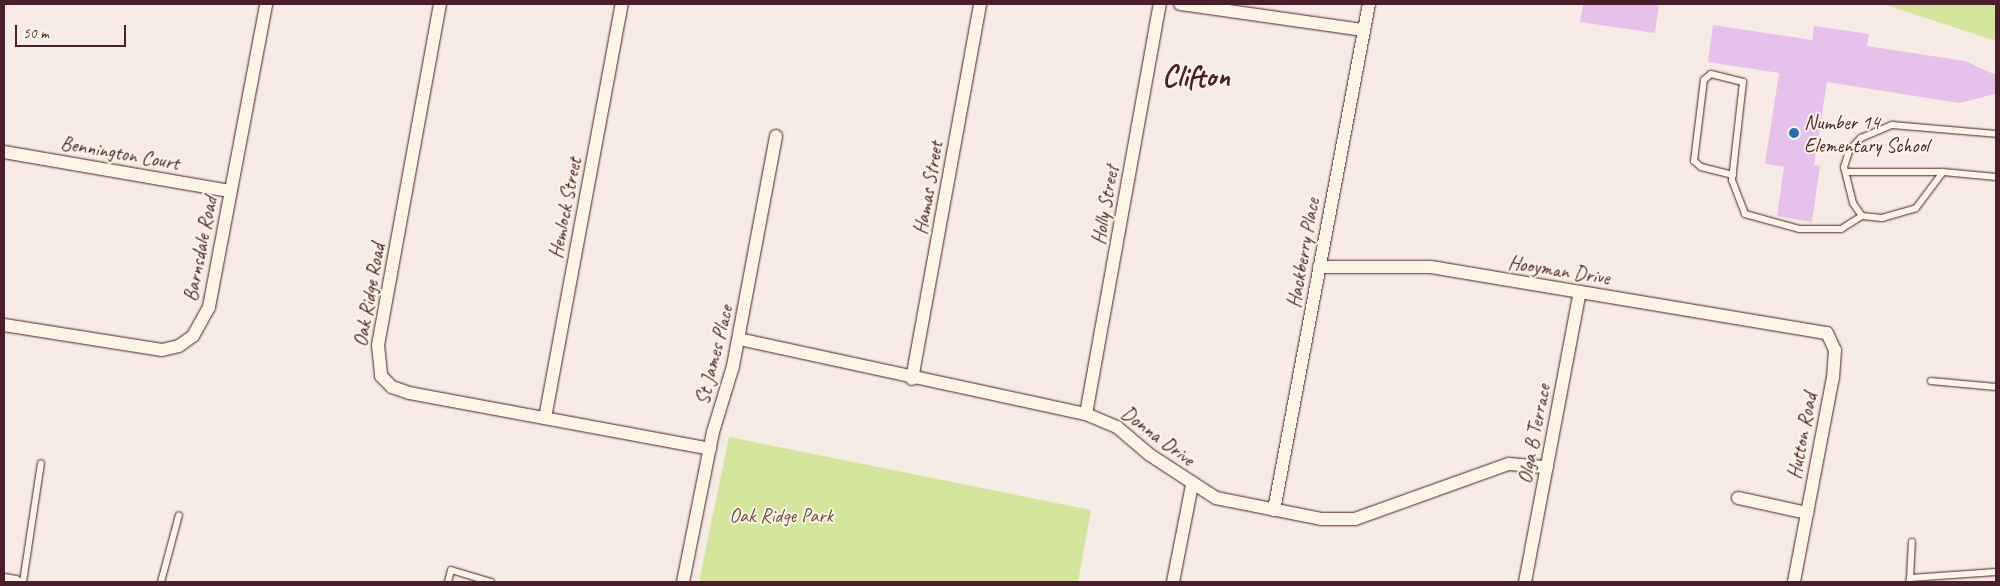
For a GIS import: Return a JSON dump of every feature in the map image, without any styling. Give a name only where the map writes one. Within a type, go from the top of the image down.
[{"type":"street","name":"Barnsdale Road","points":[[4,325],[144,348],[179,346],[193,336],[209,307],[266,4]]},
{"type":"street","name":"Oak Ridge Road","points":[[440,4],[378,345],[380,376],[392,387],[409,393],[710,449]]},
{"type":"street","name":"Hemlock Street","points":[[545,418],[622,4]]},
{"type":"street","name":"Hamas Street","points":[[912,379],[980,4]]},
{"type":"street","name":"Holly Street","points":[[1086,414],[1160,4]]},
{"type":"street","points":[[1180,4],[1363,30]]},
{"type":"street","name":"Hackberry Place","points":[[1274,510],[1368,4]]},
{"type":"street","name":"St James Place","points":[[683,582],[710,449],[739,339],[776,136]]},
{"type":"street","name":"Bennington Court","points":[[4,152],[230,190]]},
{"type":"street","name":"Hooyman Drive","points":[[1319,267],[1431,267],[1580,292],[1793,324]]},
{"type":"street","name":"Olga B Terrace","points":[[1526,582],[1580,292]]},
{"type":"street","name":"Hutton Road","points":[[1793,324],[1827,333],[1834,350],[1794,582]]},
{"type":"street","name":"Donna Drive","points":[[739,339],[912,379],[1086,414],[1117,427],[1192,485],[1216,498],[1339,522],[1509,464],[1547,467]]},
{"type":"street","points":[[1172,582],[1192,485]]},
{"type":"street","points":[[1738,498],[1807,513]]},
{"type":"street","points":[[4,580],[16,582]]},
{"type":"lane","points":[[1733,175],[1701,167],[1694,161],[1704,80],[1711,74],[1743,82],[1733,175],[1738,205],[1745,214],[1799,229],[1829,231],[1862,216],[1882,218],[1916,208],[1943,172]]},
{"type":"lane","points":[[1862,216],[1853,202],[1846,172],[1850,149],[1861,138],[1892,125],[1996,134]]},
{"type":"lane","points":[[1846,172],[1943,172],[1996,178]]},
{"type":"lane","points":[[1930,382],[1996,388]]},
{"type":"lane","points":[[23,582],[42,463]]},
{"type":"lane","points":[[161,582],[178,515]]},
{"type":"lane","points":[[1912,542],[1910,580],[1996,572]]},
{"type":"lane","points":[[448,582],[451,570],[491,582]]},
{"type":"green space","points":[[1883,4],[1996,4],[1996,41]]},
{"type":"green space","name":"Oak Ridge Park","points":[[729,437],[1091,510],[1078,582],[699,582]]},
{"type":"building","points":[[1583,4],[1659,4],[1655,33],[1580,22]]},
{"type":"building","name":"Number 14 Elementary School","points":[[1713,25],[1812,40],[1814,26],[1869,34],[1867,46],[1965,61],[1996,75],[1995,94],[1959,103],[1827,82],[1814,165],[1820,166],[1812,222],[1777,216],[1784,167],[1765,164],[1779,73],[1708,62]]},
{"type":"place","name":"Number 14 Elementary School","points":[[1794,133]]},
{"type":"district","name":"Clifton","points":[[1196,76]]}]
